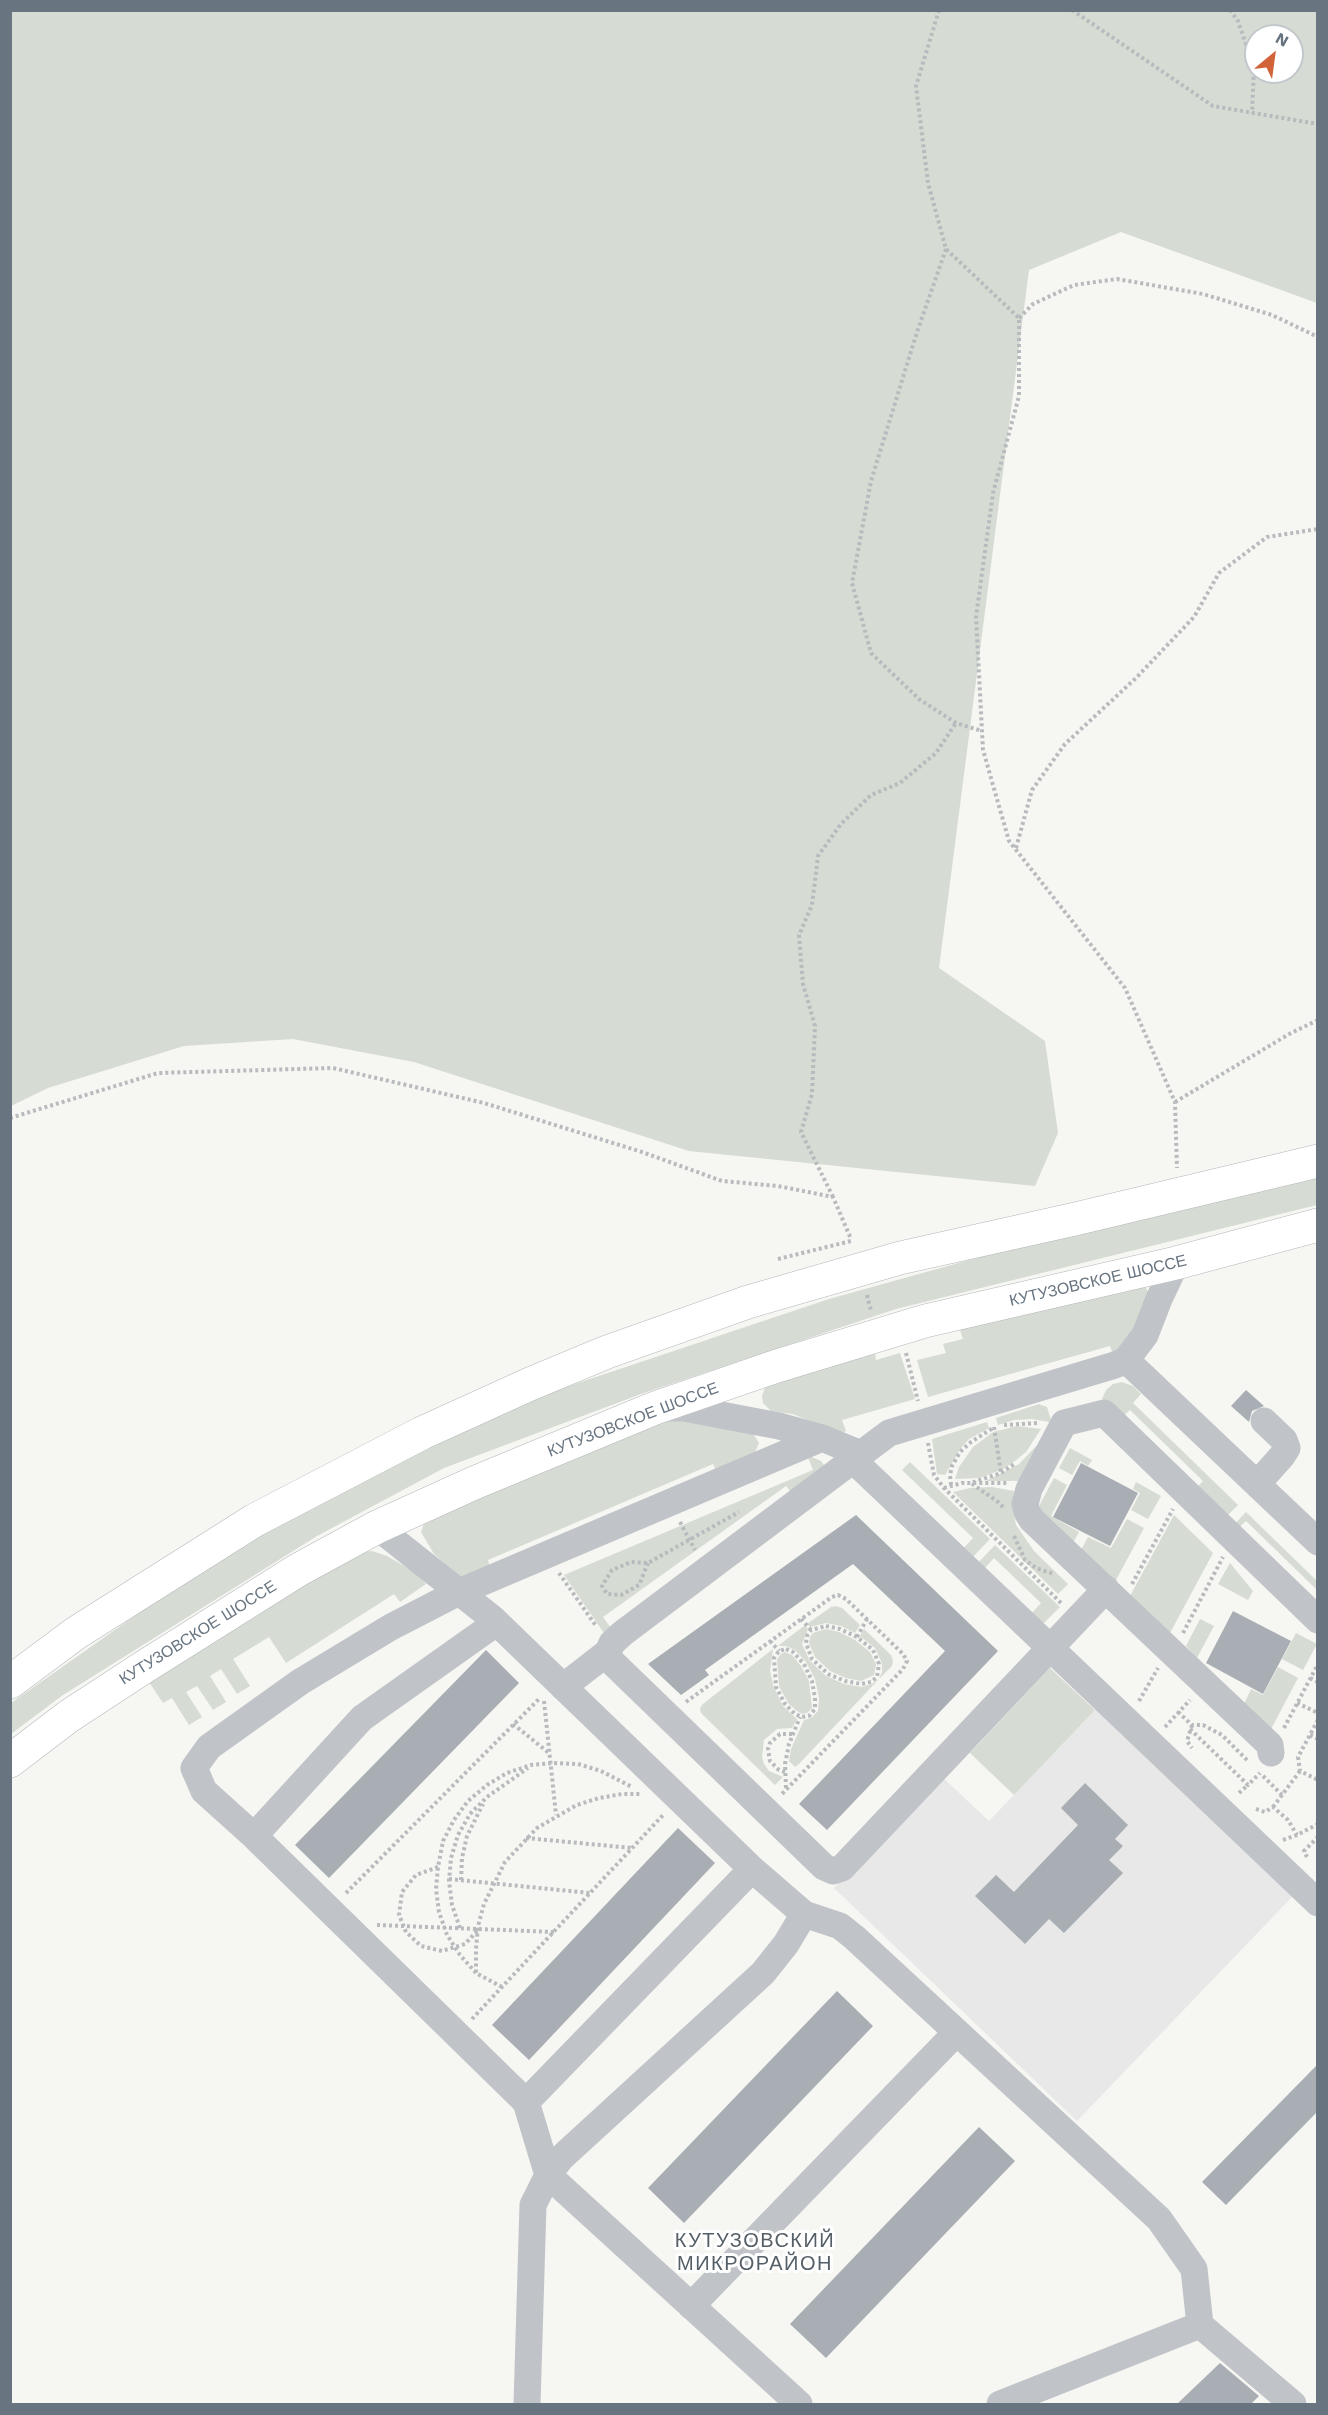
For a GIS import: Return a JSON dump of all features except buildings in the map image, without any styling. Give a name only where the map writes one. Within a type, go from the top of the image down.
[{"type":"main road","points":[[10,1682],[86,1627],[255,1520],[422,1433],[607,1352],[748,1302],[900,1258],[1317,1161]]},
{"type":"main road","name":"КУТУЗОВСКОЕ ШОССЕ","points":[[10,1761],[69,1716],[144,1666],[298,1570],[377,1527],[655,1408],[777,1366],[925,1322],[1176,1263],[1317,1225]]},
{"type":"lane","points":[[549,1695],[707,1570],[889,1433],[925,1430],[1125,1360],[1145,1335],[1176,1263]]},
{"type":"lane","points":[[1125,1360],[1317,1542]]},
{"type":"lane","points":[[1096,1371],[1094,1389],[1096,1402],[1104,1413],[1317,1620]]},
{"type":"lane","points":[[1040,1388],[1054,1398],[1061,1410],[1029,1489],[1025,1504],[1027,1512],[1032,1520],[1118,1588],[1175,1642],[1204,1683],[1270,1745],[1265,1763]]},
{"type":"lane","points":[[655,1408],[684,1408],[779,1426],[822,1438],[857,1457],[1050,1647],[1317,1903]]},
{"type":"lane","points":[[1056,1425],[1104,1413]]},
{"type":"lane","points":[[1257,1484],[1287,1448],[1284,1440],[1264,1421]]},
{"type":"lane","points":[[799,2404],[548,2175],[526,2102],[337,1916],[204,1791],[194,1768],[210,1747],[300,1682],[391,1627],[459,1592],[822,1438]]},
{"type":"lane","points":[[377,1527],[496,1623],[549,1695],[679,1798],[804,1914],[840,1926],[1159,2219],[1194,2269],[1200,2325],[1293,2404]]},
{"type":"lane","points":[[610,1647],[611,1661],[824,1867],[834,1871],[842,1868],[1050,1647],[1118,1588]]},
{"type":"lane","points":[[254,1836],[362,1718],[496,1623]]},
{"type":"lane","points":[[526,2102],[753,1869]]},
{"type":"lane","points":[[526,2404],[533,2205],[548,2175],[561,2158],[763,1973],[786,1944],[804,1914]]},
{"type":"lane","points":[[691,2306],[957,2032]]},
{"type":"lane","points":[[1000,2404],[1200,2325]]},
{"type":"path","points":[[939,10],[916,86],[928,183],[946,249],[1019,318]]},
{"type":"path","points":[[1072,10],[1213,106],[1317,124]]},
{"type":"path","points":[[1230,10],[1238,21],[1254,68],[1252,113]]},
{"type":"path","points":[[946,249],[917,332],[872,481],[852,584],[871,653],[918,699],[956,723],[982,731]]},
{"type":"path","points":[[1177,1168],[1175,1102],[1125,988],[1010,841],[983,750],[976,617],[993,493],[1019,396],[1019,318],[1033,304],[1074,285],[1117,279],[1203,294],[1272,315],[1317,337]]},
{"type":"path","points":[[1015,848],[1032,790],[1065,744],[1136,678],[1194,618],[1219,573],[1267,537],[1317,529]]},
{"type":"path","points":[[854,1249],[833,1197],[801,1132],[812,1094],[815,1026],[803,984],[799,936],[812,905],[818,856],[841,824],[871,795],[900,783],[936,753],[956,723]]},
{"type":"path","points":[[1175,1102],[1317,1020]]},
{"type":"path","points":[[10,1118],[158,1074],[333,1068],[484,1103],[642,1152],[722,1181],[778,1186],[833,1197]]},
{"type":"path","points":[[778,1259],[851,1239]]},
{"type":"path","points":[[865,1289],[873,1317]]},
{"type":"path","points":[[904,1347],[934,1474],[944,1488],[1062,1604]]},
{"type":"path","points":[[992,1417],[1001,1473]]},
{"type":"path","points":[[951,1485],[950,1475],[960,1452],[994,1427],[1019,1423],[1056,1425]]},
{"type":"path","points":[[971,1483],[1001,1473],[1021,1460]]},
{"type":"path","points":[[944,1488],[971,1483],[1009,1483]]},
{"type":"path","points":[[671,1502],[688,1540],[707,1570]]},
{"type":"path","points":[[1118,1588],[1174,1506]]},
{"type":"path","points":[[648,1563],[639,1585],[621,1595],[607,1594],[602,1586],[612,1570],[631,1562],[648,1563],[739,1512]]},
{"type":"path","points":[[1137,1705],[1225,1554]]},
{"type":"path","points":[[546,1556],[610,1647]]},
{"type":"path","points":[[669,1717],[832,1597],[838,1595],[867,1619],[907,1661],[903,1669],[766,1811]]},
{"type":"path","points":[[801,1619],[811,1630]]},
{"type":"path","points":[[857,1637],[867,1619]]},
{"type":"path","points":[[826,1626],[840,1629],[857,1637],[873,1650],[879,1664],[877,1677],[871,1682],[861,1684],[828,1674],[812,1659],[806,1643],[811,1630],[826,1626]]},
{"type":"path","points":[[770,1641],[778,1651]]},
{"type":"path","points":[[786,1649],[794,1653],[804,1664],[812,1681],[815,1709],[809,1716],[800,1717],[785,1704],[776,1687],[774,1658],[778,1651],[786,1649]]},
{"type":"path","points":[[1239,1793],[1265,1763],[1317,1664]]},
{"type":"path","points":[[1310,1678],[1317,1682]]},
{"type":"path","points":[[1158,1735],[1204,1683]]},
{"type":"path","points":[[337,1916],[513,1724],[549,1695]]},
{"type":"path","points":[[549,1695],[549,1753],[556,1815]]},
{"type":"path","points":[[1297,1702],[1317,1713]]},
{"type":"path","points":[[1178,1712],[1192,1725],[1187,1741],[1198,1753]]},
{"type":"path","points":[[787,1789],[785,1772],[793,1734],[800,1717]]},
{"type":"path","points":[[1317,1720],[1298,1757],[1300,1771],[1317,1780]]},
{"type":"path","points":[[513,1724],[549,1753]]},
{"type":"path","points":[[1190,1729],[1248,1785]]},
{"type":"path","points":[[785,1772],[770,1761],[768,1749],[770,1743],[780,1734],[793,1734]]},
{"type":"path","points":[[1310,1734],[1317,1739]]},
{"type":"path","points":[[476,1973],[479,1929],[484,1904],[505,1862],[526,1838],[556,1815],[577,1805],[622,1794],[645,1794],[601,1771],[578,1764],[550,1763],[531,1765],[501,1777],[468,1801],[454,1820],[443,1841],[436,1888],[439,1912],[455,1949],[476,1973],[502,1987]]},
{"type":"path","points":[[460,1928],[452,1905],[449,1879],[451,1858],[458,1835],[470,1814],[487,1797],[531,1765]]},
{"type":"path","points":[[1231,1785],[1247,1801]]},
{"type":"path","points":[[1255,1808],[1261,1813],[1273,1807],[1282,1795]]},
{"type":"path","points":[[460,1880],[467,1836],[487,1797]]},
{"type":"path","points":[[458,2035],[679,1798]]},
{"type":"path","points":[[1273,1807],[1288,1820],[1297,1835]]},
{"type":"path","points":[[1278,1841],[1297,1835],[1317,1824]]},
{"type":"path","points":[[1305,1856],[1307,1847],[1317,1837]]},
{"type":"path","points":[[526,1838],[632,1848]]},
{"type":"path","points":[[438,1867],[416,1875],[402,1892],[399,1915],[402,1926],[410,1938],[428,1949],[442,1951],[455,1949],[473,1937],[479,1929]]},
{"type":"path","points":[[449,1879],[590,1893]]},
{"type":"path","points":[[337,1916],[402,1926],[554,1932]]},
{"type":"shaded area","points":[[10,11],[1317,11],[1317,303],[1121,232],[1029,270],[939,968],[1045,1041],[1058,1133],[1035,1186],[689,1151],[414,1062],[293,1039],[184,1046],[48,1088],[11,1106]]},
{"type":"shaded area","points":[[1317,1172],[1317,1205],[896,1309],[641,1394],[444,1468],[317,1536],[63,1695],[11,1734],[11,1703],[230,1549],[393,1457],[557,1390],[829,1299],[1063,1234]]},
{"type":"shaded area","points":[[1145,1286],[1150,1296],[1147,1311],[1113,1355],[1110,1346],[928,1397],[917,1360],[946,1353],[943,1344],[963,1339],[959,1327]]},
{"type":"shaded area","points":[[875,1353],[876,1360],[900,1353],[915,1399],[842,1420],[846,1431],[841,1434],[793,1414],[771,1411],[763,1403],[762,1396],[767,1382]]},
{"type":"shaded area","points":[[1122,1382],[1133,1386],[1141,1394],[1133,1403],[1238,1505],[1222,1521],[1192,1493],[1203,1481],[1130,1410],[1118,1421],[1104,1407],[1102,1399],[1106,1390],[1113,1384]]},
{"type":"shaded area","points":[[1039,1404],[1047,1407],[1050,1422],[1031,1419],[1014,1420],[998,1425],[996,1418]]},
{"type":"shaded area","points":[[663,1416],[752,1432],[759,1443],[754,1455],[718,1474],[713,1464],[488,1560],[490,1568],[464,1581],[434,1554],[421,1532],[426,1518]]},
{"type":"shaded area","points":[[987,1422],[989,1428],[969,1439],[945,1475],[937,1474],[932,1439]]},
{"type":"shaded area","points":[[1017,1426],[1041,1429],[1026,1452],[1003,1469],[980,1478],[955,1479],[959,1467],[973,1447],[993,1432]]},
{"type":"shaded area","points":[[1042,1440],[1020,1481],[986,1481],[1019,1464]]},
{"type":"shaded area","points":[[1070,1448],[1092,1460],[1088,1466],[1080,1461],[1072,1475],[1059,1468]]},
{"type":"shaded area","points":[[807,1455],[821,1461],[826,1468],[794,1496],[786,1486],[603,1617],[613,1631],[606,1636],[564,1575],[813,1470]]},
{"type":"shaded area","points":[[910,1462],[990,1539],[971,1559],[962,1550],[973,1538],[902,1470]]},
{"type":"shaded area","points":[[1054,1478],[1067,1485],[1051,1516],[1079,1532],[1073,1543],[1039,1510]]},
{"type":"shaded area","points":[[1136,1482],[1161,1496],[1148,1519],[1131,1510],[1140,1493],[1133,1489]]},
{"type":"shaded area","points":[[992,1487],[1014,1491],[1012,1507],[1016,1525],[1034,1551],[1068,1584],[1058,1594],[953,1492],[970,1488]]},
{"type":"shaded area","points":[[1246,1512],[1317,1581],[1317,1590],[1246,1521],[1234,1532],[1230,1529]]},
{"type":"shaded area","points":[[1174,1515],[1213,1553],[1170,1633],[1130,1596]]},
{"type":"shaded area","points":[[1127,1519],[1144,1528],[1116,1580],[1107,1575],[1081,1550],[1088,1537],[1111,1548]]},
{"type":"shaded area","points":[[995,1545],[1060,1607],[1041,1626],[1030,1615],[1041,1603],[994,1558],[983,1570],[977,1564]]},
{"type":"shaded area","points":[[372,1551],[387,1556],[420,1575],[426,1584],[400,1602],[394,1594],[286,1663],[269,1637],[233,1659],[250,1686],[237,1694],[221,1669],[210,1676],[226,1702],[213,1710],[197,1686],[186,1692],[202,1717],[189,1725],[172,1698],[163,1703],[149,1682],[356,1553]]},
{"type":"shaded area","points":[[1230,1563],[1253,1591],[1248,1600],[1218,1584]]},
{"type":"shaded area","points":[[831,1607],[842,1608],[860,1625],[855,1633],[841,1626],[826,1623],[810,1627],[807,1624]]},
{"type":"shaded area","points":[[1200,1619],[1214,1626],[1197,1658],[1186,1646]]},
{"type":"shaded area","points":[[805,1625],[808,1629],[802,1644],[810,1661],[826,1676],[844,1684],[862,1687],[879,1679],[795,1767],[789,1761],[791,1749],[804,1720],[811,1718],[818,1711],[819,1698],[815,1679],[806,1662],[795,1650],[786,1646],[778,1646]]},
{"type":"shaded area","points":[[826,1629],[839,1632],[855,1640],[870,1652],[876,1664],[874,1675],[861,1681],[846,1678],[830,1671],[815,1657],[809,1643],[810,1637],[813,1633]]},
{"type":"shaded area","points":[[864,1629],[891,1655],[893,1661],[892,1666],[879,1679],[882,1663],[875,1648],[860,1636]]},
{"type":"shaded area","points":[[1296,1633],[1317,1644],[1303,1670],[1282,1659]]},
{"type":"shaded area","points":[[773,1649],[770,1671],[774,1688],[783,1706],[797,1719],[792,1728],[777,1729],[764,1740],[762,1757],[764,1764],[769,1771],[783,1777],[775,1785],[701,1713],[700,1708]]},
{"type":"shaded area","points":[[785,1652],[792,1655],[809,1681],[812,1708],[807,1713],[802,1714],[788,1703],[779,1686],[777,1659]]},
{"type":"shaded area","points":[[1278,1667],[1298,1678],[1270,1731],[1244,1704],[1251,1689],[1263,1695]]},
{"type":"shaded area","points":[[1050,1668],[1095,1710],[1014,1795],[970,1753]]},
{"type":"shaded area","points":[[1097,1708],[1293,1896],[1077,2121],[834,1888],[941,1776],[989,1821]]},
{"type":"district","name":"КУТУЗОВСКИЙ МИКРОРАЙОН","points":[[755,2252]]}]
